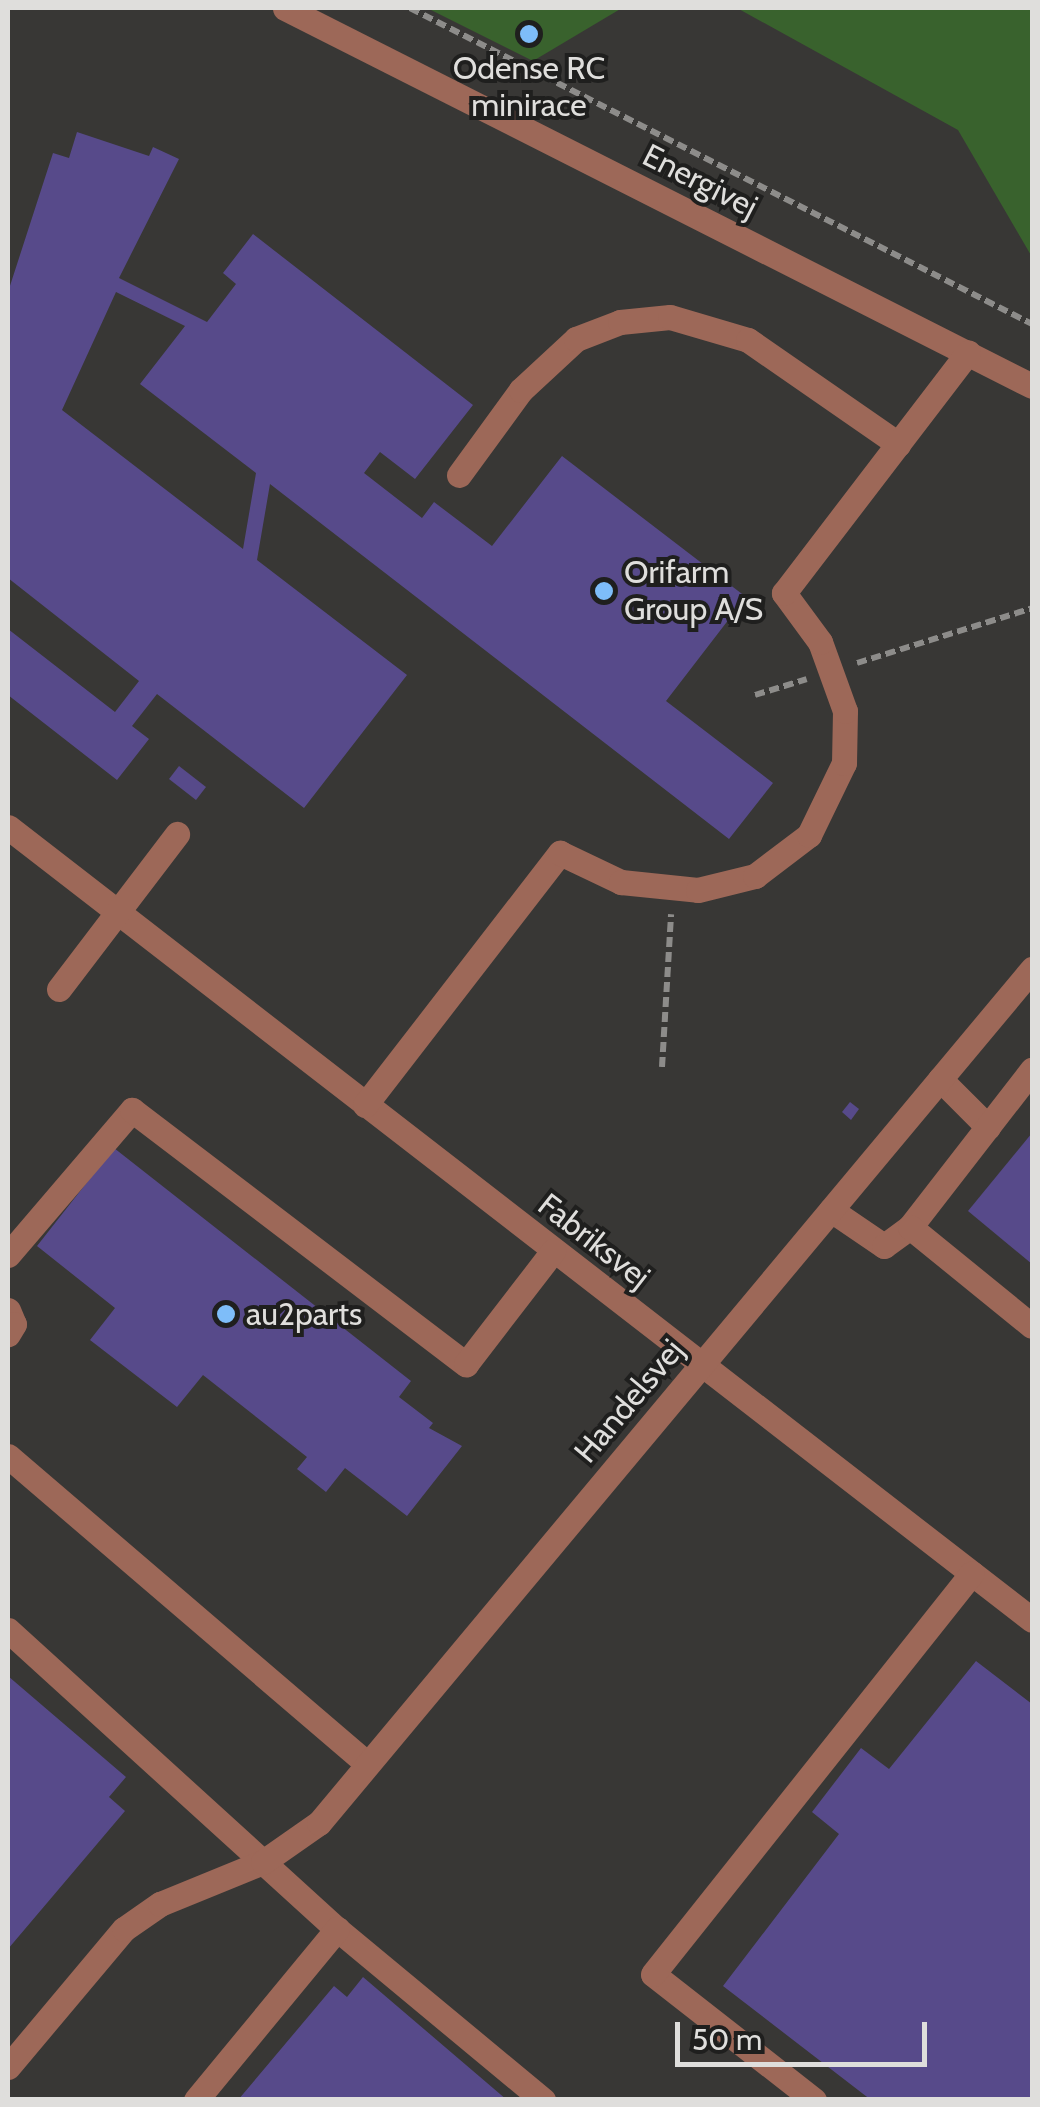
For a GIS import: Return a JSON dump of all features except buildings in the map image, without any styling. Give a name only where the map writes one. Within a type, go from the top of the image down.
[{"type":"street","name":"Energivej","points":[[285,8],[1032,386]]},
{"type":"street","points":[[459,475],[542,366],[576,339],[620,322],[670,317],[748,340],[898,444]]},
{"type":"street","points":[[365,1105],[560,853],[621,882],[672,890],[755,876],[810,835],[844,763],[846,722],[834,670],[784,593],[968,352]]},
{"type":"street","name":"Fabriksvej","points":[[8,828],[1032,1620]]},
{"type":"street","points":[[59,989],[178,834]]},
{"type":"street","name":"Handelsvej","points":[[8,2067],[124,1929],[160,1904],[264,1862],[318,1823],[1032,970]]},
{"type":"street","points":[[831,1210],[884,1246],[910,1227],[1032,1070]]},
{"type":"street","points":[[940,1080],[988,1127]]},
{"type":"street","points":[[8,1255],[132,1110],[466,1364],[554,1251]]},
{"type":"street","points":[[910,1227],[1032,1326]]},
{"type":"street","points":[[8,1310],[14,1324],[8,1334]]},
{"type":"street","points":[[8,1456],[366,1764]]},
{"type":"street","points":[[814,2100],[653,1974],[972,1573]]},
{"type":"street","points":[[8,1630],[336,1928],[543,2100]]},
{"type":"street","points":[[196,2100],[336,1928]]},
{"type":"path","points":[[410,8],[1032,324]]},
{"type":"path","points":[[755,695],[1032,608]]},
{"type":"path","points":[[662,1067],[672,890]]},
{"type":"green space","name":"Odense RC minirace","points":[[427,8],[622,8],[533,61]]},
{"type":"green space","points":[[737,8],[1032,8],[1032,257],[958,130]]},
{"type":"place","name":"Odense RC minirace","points":[[529,34]]},
{"type":"place","name":"Orifarm Group A/S","points":[[604,591]]},
{"type":"place","name":"au2parts","points":[[226,1314]]}]
